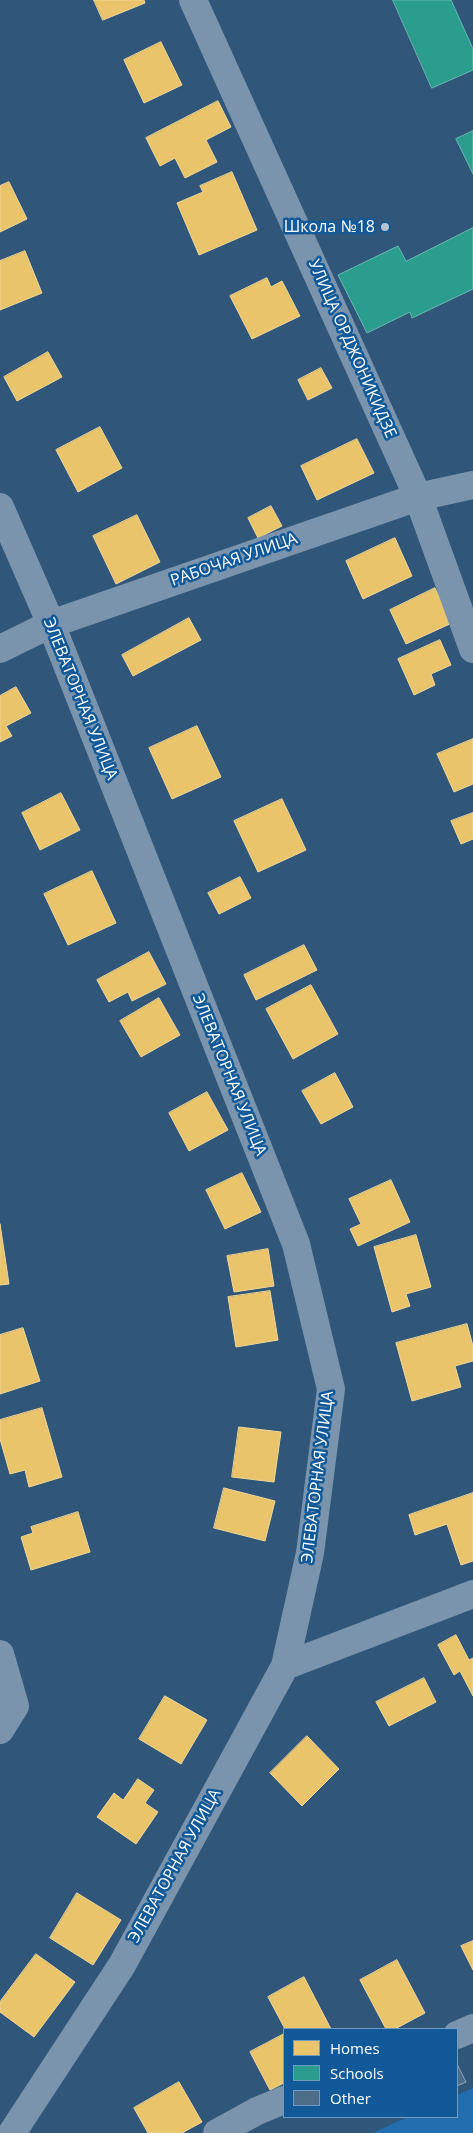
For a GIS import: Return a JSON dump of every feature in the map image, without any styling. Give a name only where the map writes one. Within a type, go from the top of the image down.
[{"type":"street","name":"УЛИЦА ОРДЖОНИКИДЗЕ","points":[[193,0],[418,497],[473,649]]},
{"type":"street","name":"РАБОЧАЯ УЛИЦА","points":[[0,649],[51,624],[418,497],[473,485]]},
{"type":"street","name":"ЭЛЕВАТОРНАЯ УЛИЦА","points":[[0,506],[51,624],[296,1244],[331,1389],[310,1553],[285,1666],[122,1964],[12,2133]]},
{"type":"street","points":[[285,1666],[473,1594]]},
{"type":"street","points":[[0,1654],[15,1706],[0,1730]]},
{"type":"street","points":[[458,2034],[473,2028]]},
{"type":"street","points":[[217,2133],[256,2111],[283,2100]]},
{"type":"shaded area","points":[[473,2088],[473,2133],[372,2133],[406,2118],[458,2118],[458,2095]]},
{"type":"building: Homes","points":[[94,0],[144,0],[145,3],[103,20]]},
{"type":"building: Homes","points":[[161,42],[182,85],[144,103],[124,60]]},
{"type":"building: Homes","points":[[218,101],[231,127],[206,140],[217,162],[185,178],[175,158],[160,166],[146,138]]},
{"type":"building: Homes","points":[[232,172],[257,230],[199,255],[177,203],[203,192],[200,186]]},
{"type":"building: Homes","points":[[9,182],[27,219],[0,232],[0,186]]},
{"type":"building: Homes","points":[[25,251],[42,293],[0,310],[0,261]]},
{"type":"building: Homes","points":[[267,278],[271,287],[282,281],[300,316],[252,339],[230,296]]},
{"type":"building: Homes","points":[[48,352],[62,377],[17,401],[4,377]]},
{"type":"building: Homes","points":[[321,368],[332,388],[308,400],[298,380]]},
{"type":"building: Homes","points":[[100,427],[122,468],[78,492],[56,450]]},
{"type":"building: Homes","points":[[357,439],[374,473],[317,500],[301,466]]},
{"type":"building: Homes","points":[[271,506],[282,526],[258,538],[248,518]]},
{"type":"building: Homes","points":[[137,515],[160,562],[116,584],[93,536]]},
{"type":"building: Homes","points":[[395,538],[412,576],[363,599],[346,561]]},
{"type":"building: Homes","points":[[435,588],[452,623],[406,644],[390,610]]},
{"type":"building: Homes","points":[[189,618],[201,640],[133,676],[122,655]]},
{"type":"building: Homes","points":[[440,640],[451,665],[431,674],[435,685],[414,695],[398,659]]},
{"type":"building: Homes","points":[[16,687],[31,713],[6,726],[12,736],[0,742],[0,696]]},
{"type":"building: Homes","points":[[197,726],[221,777],[172,799],[149,748]]},
{"type":"building: Homes","points":[[473,739],[473,784],[454,792],[437,754]]},
{"type":"building: Homes","points":[[61,793],[80,830],[40,850],[22,813]]},
{"type":"building: Homes","points":[[282,799],[306,850],[258,872],[234,821]]},
{"type":"building: Homes","points":[[473,813],[473,839],[461,844],[451,821]]},
{"type":"building: Homes","points":[[92,871],[116,923],[68,945],[44,894]]},
{"type":"building: Homes","points":[[240,877],[251,898],[219,914],[208,893]]},
{"type":"building: Homes","points":[[304,945],[317,970],[256,1000],[244,975]]},
{"type":"building: Homes","points":[[149,952],[166,984],[132,1001],[128,992],[109,1002],[97,980]]},
{"type":"building: Homes","points":[[311,985],[338,1034],[293,1059],[266,1009]]},
{"type":"building: Homes","points":[[159,998],[180,1035],[141,1057],[120,1021]]},
{"type":"building: Homes","points":[[335,1073],[353,1107],[321,1124],[302,1091]]},
{"type":"building: Homes","points":[[207,1092],[228,1130],[189,1151],[169,1113]]},
{"type":"building: Homes","points":[[242,1173],[261,1212],[225,1229],[206,1190]]},
{"type":"building: Homes","points":[[391,1180],[410,1222],[358,1246],[350,1229],[361,1224],[349,1199]]},
{"type":"building: Homes","points":[[0,1224],[9,1284],[0,1285]]},
{"type":"building: Homes","points":[[416,1235],[431,1287],[406,1294],[410,1306],[392,1312],[374,1247]]},
{"type":"building: Homes","points":[[268,1249],[274,1286],[234,1292],[227,1256]]},
{"type":"building: Homes","points":[[270,1291],[278,1340],[236,1347],[228,1297]]},
{"type":"building: Homes","points":[[467,1324],[473,1346],[473,1361],[455,1366],[461,1387],[412,1401],[396,1343]]},
{"type":"building: Homes","points":[[23,1328],[40,1381],[0,1394],[0,1335]]},
{"type":"building: Homes","points":[[42,1408],[62,1477],[29,1487],[25,1470],[10,1474],[0,1439],[0,1420]]},
{"type":"building: Homes","points":[[239,1427],[281,1432],[274,1482],[232,1477]]},
{"type":"building: Homes","points":[[224,1488],[275,1501],[265,1541],[214,1528]]},
{"type":"building: Homes","points":[[473,1493],[473,1561],[461,1565],[447,1524],[415,1535],[409,1515]]},
{"type":"building: Homes","points":[[78,1512],[90,1552],[31,1570],[21,1537],[33,1533],[31,1527]]},
{"type":"building: Homes","points":[[456,1635],[469,1660],[473,1658],[473,1696],[460,1671],[454,1675],[438,1645]]},
{"type":"building: Homes","points":[[424,1678],[436,1702],[389,1726],[376,1702]]},
{"type":"building: Homes","points":[[165,1696],[207,1720],[181,1764],[139,1739]]},
{"type":"building: Homes","points":[[307,1736],[339,1769],[302,1806],[270,1773]]},
{"type":"building: Homes","points":[[138,1779],[154,1790],[145,1803],[158,1812],[136,1844],[97,1817],[114,1793],[123,1800]]},
{"type":"building: Homes","points":[[77,1893],[121,1920],[93,1965],[50,1938]]},
{"type":"building: Homes","points":[[473,1941],[473,1970],[461,1946]]},
{"type":"building: Homes","points":[[36,1954],[75,1982],[34,2037],[0,2012],[0,2002]]},
{"type":"building: Homes","points":[[397,1960],[425,2013],[397,2028],[385,2028],[360,1980]]},
{"type":"building: Homes","points":[[304,1977],[330,2028],[284,2028],[268,1997]]},
{"type":"building: Homes","points":[[283,2035],[283,2084],[270,2090],[250,2052]]},
{"type":"building: Homes","points":[[179,2082],[202,2122],[182,2133],[148,2133],[134,2108]]},
{"type":"building: Schools","points":[[393,0],[451,0],[473,49],[473,70],[432,88]]},
{"type":"building: Schools","points":[[473,131],[473,174],[456,139]]},
{"type":"building: Schools","points":[[473,228],[473,289],[412,318],[410,312],[367,333],[338,275],[398,246],[406,261]]},
{"type":"building: Other","points":[[458,2066],[466,2082],[458,2086]]},
{"type":"place","name":"Школа №18","points":[[385,227]]}]
